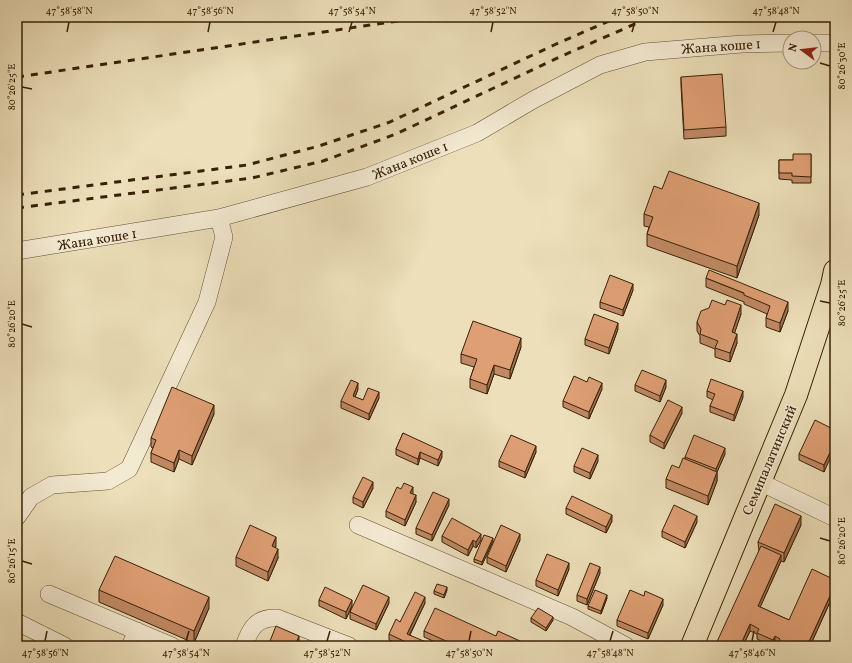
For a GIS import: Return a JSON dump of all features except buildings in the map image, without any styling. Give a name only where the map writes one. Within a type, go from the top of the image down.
[{"type":"main road","name":"Семипалатинский","points":[[692,646],[796,395],[832,286],[835,271]]},
{"type":"street","points":[[822,43],[835,42]]},
{"type":"street","name":"Жана коше 1","points":[[17,251],[219,218],[367,177],[470,136],[600,65],[645,52],[742,44],[782,43]]},
{"type":"street","points":[[17,517],[31,497],[52,485],[108,481],[129,469],[207,302],[224,237],[219,218]]},
{"type":"street","points":[[760,482],[835,518]]},
{"type":"street","points":[[358,525],[572,617],[626,646]]},
{"type":"street","points":[[49,594],[133,639],[172,646]]},
{"type":"street","points":[[244,646],[255,624],[266,617],[277,618],[349,646]]},
{"type":"street","points":[[17,622],[65,646]]},
{"type":"railway","points":[[17,77],[425,17]]},
{"type":"railway","points":[[17,195],[247,165],[319,146],[390,122],[554,45],[618,17]]},
{"type":"railway","points":[[17,208],[252,178],[323,161],[396,134],[564,55],[651,17]]}]
